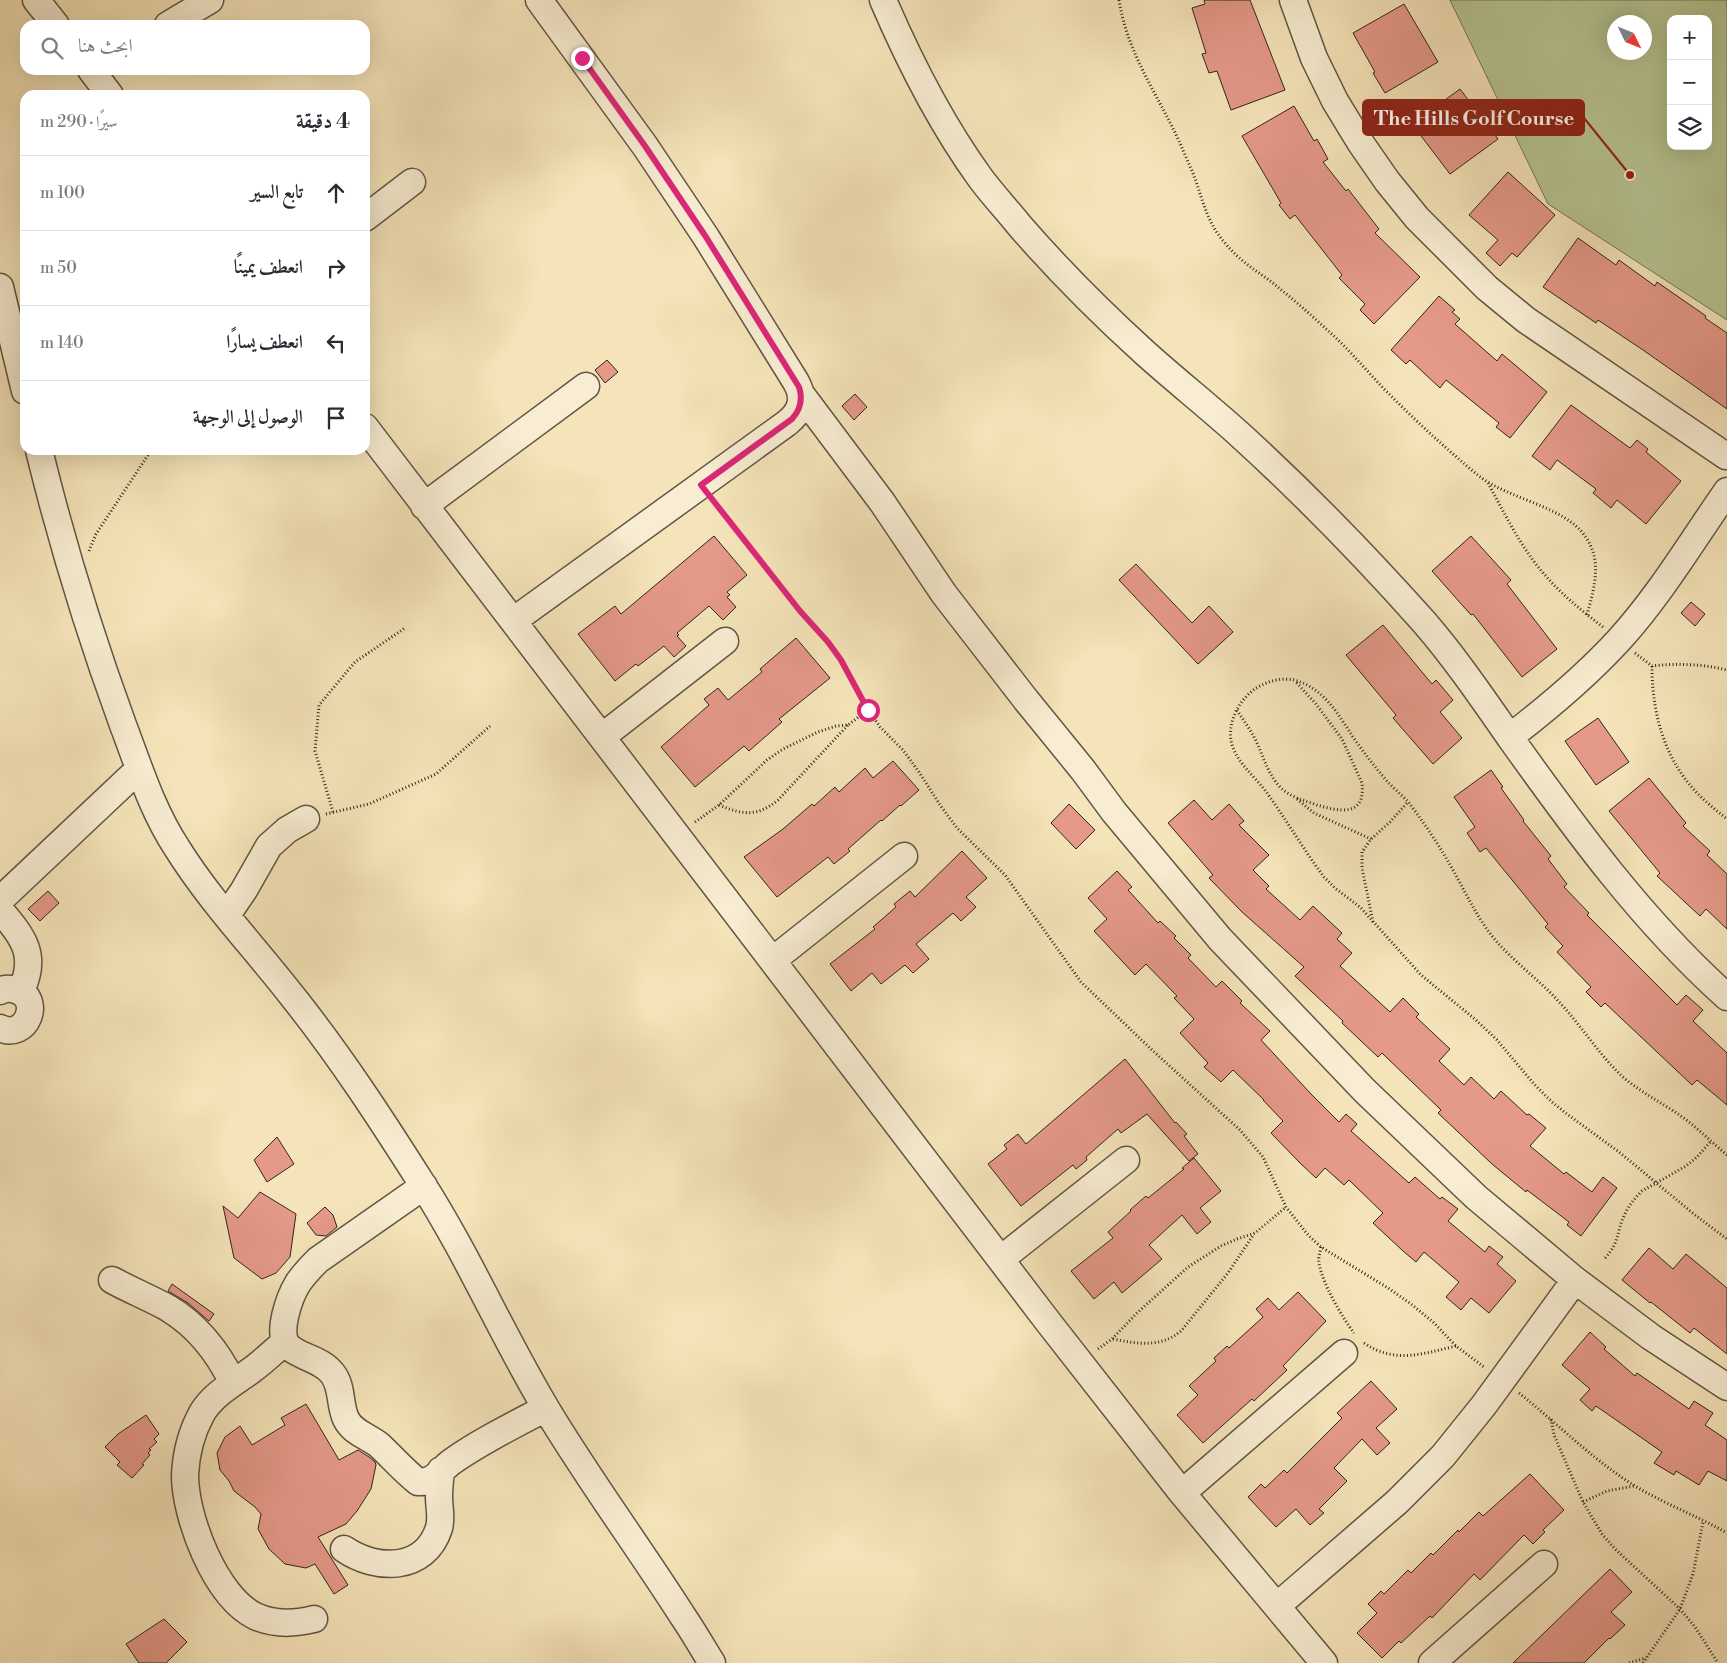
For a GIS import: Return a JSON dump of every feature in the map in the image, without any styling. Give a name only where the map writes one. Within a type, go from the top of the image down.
[{"type":"street","points":[[36,0],[52,20]]},
{"type":"street","points":[[176,20],[210,0]]},
{"type":"street","points":[[540,0],[645,146],[706,237],[796,382],[801,394],[882,502],[944,594],[1114,812],[1220,939],[1365,1091],[1476,1197],[1575,1280],[1651,1337],[1727,1387]]},
{"type":"street","points":[[883,0],[925,89],[982,180],[1009,212],[1067,278],[1109,320],[1289,480],[1426,624],[1461,669],[1587,843],[1673,945],[1727,996]]},
{"type":"street","points":[[1293,0],[1314,58],[1335,101],[1360,142],[1417,218],[1487,288],[1526,320],[1727,456],[1718,467],[1718,474],[1719,480],[1727,491],[1652,599],[1619,640],[1567,691],[1510,737]]},
{"type":"street","points":[[370,214],[412,182]]},
{"type":"street","points":[[0,287],[20,370]]},
{"type":"street","points":[[424,506],[586,386]]},
{"type":"street","points":[[512,621],[792,419],[800,407],[801,394]]},
{"type":"street","points":[[370,434],[1182,1493],[1324,1663]]},
{"type":"street","points":[[40,455],[75,587],[102,669],[155,810],[176,847],[200,882],[291,994],[330,1047],[424,1186],[546,1408],[580,1464],[678,1609],[712,1663]]},
{"type":"street","points":[[602,736],[725,641]]},
{"type":"street","points":[[0,900],[140,769]]},
{"type":"street","points":[[227,915],[244,890],[269,846],[288,830],[306,819]]},
{"type":"street","points":[[773,960],[904,856]]},
{"type":"street","points":[[0,910],[21,935],[26,946],[29,957],[28,969],[10,991],[28,998],[30,1008],[29,1017],[24,1025],[15,1030],[0,1028]]},
{"type":"street","points":[[1001,1259],[1126,1160]]},
{"type":"street","points":[[424,1186],[318,1260],[307,1271],[290,1298],[283,1330],[285,1342],[289,1347],[324,1365],[332,1372],[339,1387],[341,1403],[347,1421],[360,1434],[379,1446],[418,1482],[425,1483],[432,1480],[441,1470],[462,1455],[546,1408]]},
{"type":"street","points":[[112,1280],[166,1307],[194,1327],[216,1353],[233,1383]]},
{"type":"street","points":[[1277,1606],[1421,1479],[1464,1431],[1575,1280]]},
{"type":"street","points":[[285,1342],[257,1367],[233,1383],[202,1412],[188,1453],[185,1474],[186,1496],[197,1536],[214,1572],[238,1604],[255,1616],[274,1622],[294,1624],[314,1619]]},
{"type":"street","points":[[1182,1493],[1355,1344]]},
{"type":"street","points":[[344,1548],[355,1556],[379,1564],[399,1563],[417,1557],[427,1549],[439,1527],[441,1515],[439,1485],[441,1470]]},
{"type":"street","points":[[1432,1663],[1544,1564]]},
{"type":"path","points":[[1114,0],[1120,8]]},
{"type":"path","points":[[1119,0],[1126,28],[1143,73],[1179,142],[1213,227],[1224,243],[1325,327],[1444,447],[1487,483],[1560,516],[1574,524],[1585,535],[1592,549],[1596,564],[1596,580],[1587,614]]},
{"type":"path","points":[[89,552],[96,534],[148,455]]},
{"type":"path","points":[[1487,483],[1517,535],[1544,574],[1561,592],[1652,666],[1677,663],[1727,670]]},
{"type":"path","points":[[701,485],[800,611],[828,642],[841,660],[868,710],[880,727],[903,750],[957,828],[1005,875],[1081,982],[1252,1142],[1270,1170],[1286,1207],[1308,1235],[1321,1247],[1411,1304],[1433,1322],[1456,1346],[1551,1418],[1601,1462],[1636,1486],[1727,1533]]},
{"type":"path","points":[[333,812],[315,751],[319,705],[355,662],[405,628]]},
{"type":"path","points":[[1652,666],[1654,708],[1658,725],[1670,754],[1698,794],[1727,819]]},
{"type":"path","points":[[1727,1156],[1679,1114],[1660,1104],[1624,1078],[1596,1049],[1561,1004],[1508,954],[1493,937],[1475,911],[1442,851],[1408,802],[1387,782],[1366,756],[1327,699],[1313,687],[1294,680],[1285,679],[1270,681],[1256,688],[1245,697],[1236,710],[1231,724],[1231,739],[1235,753],[1265,791],[1324,877],[1360,908],[1421,975],[1476,1020],[1552,1102],[1619,1152],[1727,1239]]},
{"type":"path","points":[[1294,680],[1316,704],[1342,739],[1362,784],[1363,791],[1357,805],[1343,811],[1296,798]]},
{"type":"path","points":[[719,805],[735,812],[743,813],[762,811],[770,806],[778,800],[848,725],[868,710]]},
{"type":"path","points":[[1236,710],[1256,740],[1272,778],[1280,787],[1314,813],[1370,839]]},
{"type":"path","points":[[695,822],[719,805],[767,760],[783,749],[818,732],[836,726],[848,725]]},
{"type":"path","points":[[306,819],[369,804],[436,774],[490,726]]},
{"type":"path","points":[[1373,922],[1361,860],[1362,852],[1370,839],[1390,822],[1408,802]]},
{"type":"path","points":[[1605,1258],[1616,1244],[1624,1214],[1631,1203],[1642,1191],[1686,1166],[1711,1141]]},
{"type":"path","points":[[1112,1339],[1148,1344],[1158,1343],[1175,1336],[1228,1273],[1255,1233],[1286,1207]]},
{"type":"path","points":[[1098,1349],[1112,1339],[1137,1313],[1188,1267],[1221,1246],[1255,1233]]},
{"type":"path","points":[[1321,1247],[1319,1264],[1332,1298],[1347,1324],[1355,1344],[1395,1356],[1408,1356],[1456,1346]]},
{"type":"path","points":[[1551,1418],[1554,1436],[1583,1502],[1602,1534],[1615,1549],[1680,1609],[1695,1627],[1718,1663]]},
{"type":"path","points":[[1583,1502],[1607,1491],[1621,1487],[1636,1486]]},
{"type":"path","points":[[1643,1663],[1680,1609],[1693,1574],[1703,1522]]},
{"type":"path","points":[[1629,1663],[1647,1658]]},
{"type":"green space","points":[[1450,0],[1727,0],[1727,320],[1548,204]]},
{"type":"building","points":[[1204,0],[1250,0],[1285,90],[1231,110],[1217,71],[1209,73],[1202,54],[1206,53],[1192,8],[1205,4]]},
{"type":"building","points":[[1404,4],[1438,62],[1385,93],[1353,33]]},
{"type":"building","points":[[1460,89],[1498,139],[1450,174],[1412,124]]},
{"type":"building","points":[[1294,106],[1314,141],[1317,139],[1328,159],[1323,162],[1346,191],[1348,189],[1379,229],[1375,233],[1420,277],[1374,324],[1360,310],[1365,304],[1339,278],[1342,275],[1295,215],[1290,219],[1279,205],[1281,203],[1242,136]]},
{"type":"building","points":[[1508,172],[1555,215],[1517,257],[1512,253],[1500,266],[1486,253],[1498,240],[1469,215]]},
{"type":"building","points":[[1578,238],[1616,265],[1619,260],[1655,286],[1657,282],[1727,333],[1727,409],[1598,320],[1596,323],[1543,287]]},
{"type":"building","points":[[1439,296],[1455,310],[1452,312],[1460,319],[1455,324],[1497,361],[1502,354],[1547,392],[1510,438],[1496,427],[1499,423],[1446,380],[1440,388],[1410,360],[1406,364],[1391,350]]},
{"type":"building","points":[[607,360],[618,372],[605,383],[595,370]]},
{"type":"building","points":[[855,394],[867,407],[854,420],[842,406]]},
{"type":"building","points":[[1571,405],[1630,448],[1637,440],[1648,449],[1646,452],[1681,481],[1646,524],[1617,500],[1611,508],[1593,493],[1596,489],[1557,460],[1550,470],[1532,456]]},
{"type":"building","points":[[714,536],[747,575],[727,592],[730,595],[727,597],[736,607],[723,620],[709,606],[677,633],[679,635],[677,636],[686,646],[674,657],[664,646],[638,666],[636,664],[615,681],[578,634],[615,606],[621,614]]},
{"type":"building","points":[[1471,536],[1511,580],[1507,584],[1557,649],[1522,677],[1473,614],[1471,615],[1432,571]]},
{"type":"building","points":[[1136,564],[1192,623],[1209,606],[1233,632],[1198,664],[1119,580]]},
{"type":"building","points":[[1691,602],[1705,614],[1695,626],[1681,613]]},
{"type":"building","points":[[1383,625],[1432,684],[1436,680],[1453,700],[1440,712],[1462,738],[1433,764],[1393,718],[1396,715],[1346,655]]},
{"type":"building","points":[[796,638],[830,678],[779,719],[782,722],[749,751],[744,746],[695,787],[661,747],[709,705],[704,699],[718,688],[728,700],[762,672],[760,669]]},
{"type":"building","points":[[1598,718],[1629,762],[1596,785],[1565,741]]},
{"type":"building","points":[[893,761],[919,790],[881,820],[834,864],[828,857],[777,897],[744,857],[783,829],[812,804],[814,806],[835,787],[839,792],[865,768],[873,778]]},
{"type":"building","points":[[1491,770],[1523,821],[1551,856],[1548,859],[1567,884],[1564,887],[1589,913],[1587,915],[1677,1005],[1686,995],[1703,1010],[1693,1021],[1727,1053],[1727,1105],[1697,1080],[1692,1085],[1605,1003],[1601,1007],[1586,992],[1591,987],[1557,952],[1563,946],[1545,927],[1548,924],[1486,848],[1480,852],[1467,833],[1475,827],[1454,797]]},
{"type":"building","points":[[1649,778],[1686,823],[1683,826],[1710,851],[1707,855],[1727,874],[1727,929],[1706,909],[1700,916],[1657,876],[1660,873],[1609,811]]},
{"type":"building","points":[[1194,800],[1212,820],[1229,804],[1244,821],[1239,825],[1269,855],[1253,870],[1269,886],[1266,889],[1300,920],[1313,906],[1342,933],[1337,939],[1352,953],[1340,966],[1390,1012],[1403,998],[1419,1014],[1416,1017],[1450,1049],[1439,1061],[1464,1085],[1471,1077],[1494,1099],[1501,1091],[1527,1115],[1529,1114],[1546,1128],[1530,1146],[1564,1174],[1566,1172],[1592,1192],[1603,1177],[1617,1188],[1581,1236],[1567,1225],[1569,1222],[1527,1190],[1526,1192],[1492,1164],[1438,1113],[1441,1110],[1382,1053],[1378,1057],[1295,976],[1304,967],[1242,912],[1209,878],[1213,875],[1168,823]]},
{"type":"building","points":[[1069,804],[1095,830],[1076,849],[1051,823]]},
{"type":"building","points":[[962,851],[987,878],[966,897],[976,907],[961,921],[953,913],[916,944],[929,959],[913,973],[905,965],[881,984],[872,973],[851,991],[830,964],[875,929],[873,927],[896,907],[894,904],[910,891],[915,897]]},
{"type":"building","points":[[1117,871],[1132,887],[1128,890],[1158,923],[1160,921],[1176,936],[1174,938],[1191,955],[1188,958],[1216,987],[1222,981],[1242,1001],[1240,1003],[1270,1031],[1261,1040],[1339,1122],[1346,1114],[1357,1124],[1351,1131],[1409,1183],[1415,1177],[1440,1199],[1442,1197],[1458,1209],[1448,1221],[1485,1252],[1489,1246],[1503,1257],[1497,1264],[1516,1281],[1489,1313],[1471,1298],[1461,1310],[1446,1297],[1459,1282],[1424,1252],[1416,1262],[1403,1251],[1373,1223],[1383,1213],[1349,1180],[1344,1185],[1325,1168],[1316,1178],[1300,1163],[1271,1133],[1283,1121],[1233,1070],[1221,1082],[1204,1067],[1208,1063],[1180,1033],[1194,1019],[1174,998],[1177,996],[1146,964],[1135,975],[1094,931],[1107,919],[1088,898]]},
{"type":"building","points":[[48,891],[59,903],[40,921],[28,909]]},
{"type":"building","points":[[1125,1059],[1175,1123],[1187,1134],[1184,1136],[1198,1154],[1189,1161],[1147,1114],[1121,1133],[1118,1129],[1086,1157],[1087,1160],[1076,1169],[1073,1165],[1021,1206],[988,1164],[1007,1149],[1004,1145],[1018,1134],[1026,1144]]},
{"type":"building","points":[[277,1137],[294,1164],[267,1182],[254,1160]]},
{"type":"building","points":[[1194,1158],[1221,1191],[1200,1208],[1211,1222],[1197,1234],[1182,1215],[1149,1245],[1162,1259],[1122,1293],[1114,1282],[1094,1299],[1071,1271],[1113,1238],[1108,1232],[1130,1210],[1184,1169],[1182,1168]]},
{"type":"building","points":[[260,1192],[296,1214],[290,1257],[276,1273],[262,1279],[234,1258],[223,1206],[238,1218]]},
{"type":"building","points":[[325,1207],[333,1215],[337,1227],[326,1236],[316,1235],[307,1223]]},
{"type":"building","points":[[1649,1248],[1673,1269],[1686,1254],[1727,1288],[1727,1354],[1694,1328],[1690,1333],[1622,1280]]},
{"type":"building","points":[[172,1284],[214,1314],[209,1321],[188,1303],[168,1291]]},
{"type":"building","points":[[1298,1292],[1326,1321],[1283,1366],[1287,1370],[1254,1401],[1252,1399],[1203,1443],[1177,1415],[1198,1395],[1189,1386],[1216,1361],[1214,1358],[1227,1346],[1229,1348],[1263,1317],[1256,1309],[1268,1298],[1279,1310]]},
{"type":"building","points":[[1590,1332],[1606,1347],[1604,1349],[1635,1376],[1637,1373],[1689,1409],[1694,1401],[1713,1413],[1705,1425],[1727,1440],[1727,1481],[1708,1471],[1699,1485],[1676,1471],[1674,1475],[1654,1463],[1662,1452],[1596,1406],[1592,1411],[1580,1400],[1590,1389],[1562,1365]]},
{"type":"building","points":[[1371,1381],[1397,1409],[1376,1428],[1390,1443],[1377,1455],[1362,1439],[1334,1468],[1347,1481],[1319,1509],[1324,1513],[1310,1525],[1296,1509],[1276,1527],[1248,1497],[1261,1484],[1265,1488],[1284,1470],[1287,1473],[1342,1418],[1337,1413]]},
{"type":"building","points":[[306,1404],[339,1460],[358,1450],[375,1462],[376,1465],[371,1489],[357,1511],[346,1524],[318,1537],[348,1585],[334,1594],[315,1564],[306,1568],[285,1564],[269,1549],[258,1529],[261,1514],[234,1491],[220,1470],[217,1453],[225,1437],[240,1426],[252,1445],[285,1425],[281,1418]]},
{"type":"building","points":[[146,1415],[159,1434],[154,1439],[157,1442],[149,1449],[151,1450],[148,1453],[150,1455],[142,1464],[144,1465],[132,1478],[117,1465],[120,1462],[105,1447],[118,1434]]},
{"type":"building","points":[[1530,1474],[1564,1510],[1543,1530],[1545,1532],[1533,1544],[1524,1535],[1480,1580],[1474,1574],[1432,1618],[1430,1616],[1401,1643],[1399,1641],[1382,1658],[1357,1633],[1377,1613],[1368,1604],[1381,1591],[1384,1594],[1408,1570],[1411,1573],[1431,1553],[1433,1555],[1479,1512],[1483,1516]]},
{"type":"building","points":[[1610,1569],[1632,1592],[1611,1612],[1625,1625],[1584,1663],[1513,1663]]},
{"type":"building","points":[[164,1619],[187,1642],[166,1663],[139,1663],[126,1644]]},
{"type":"place","name":"The Hills Golf Course","points":[[1630,175]]},
{"type":"route","points":[[582,58],[645,146],[706,237],[799,387],[802,401],[797,414],[792,419],[701,485],[800,611],[828,642],[841,660],[868,710]]}]
